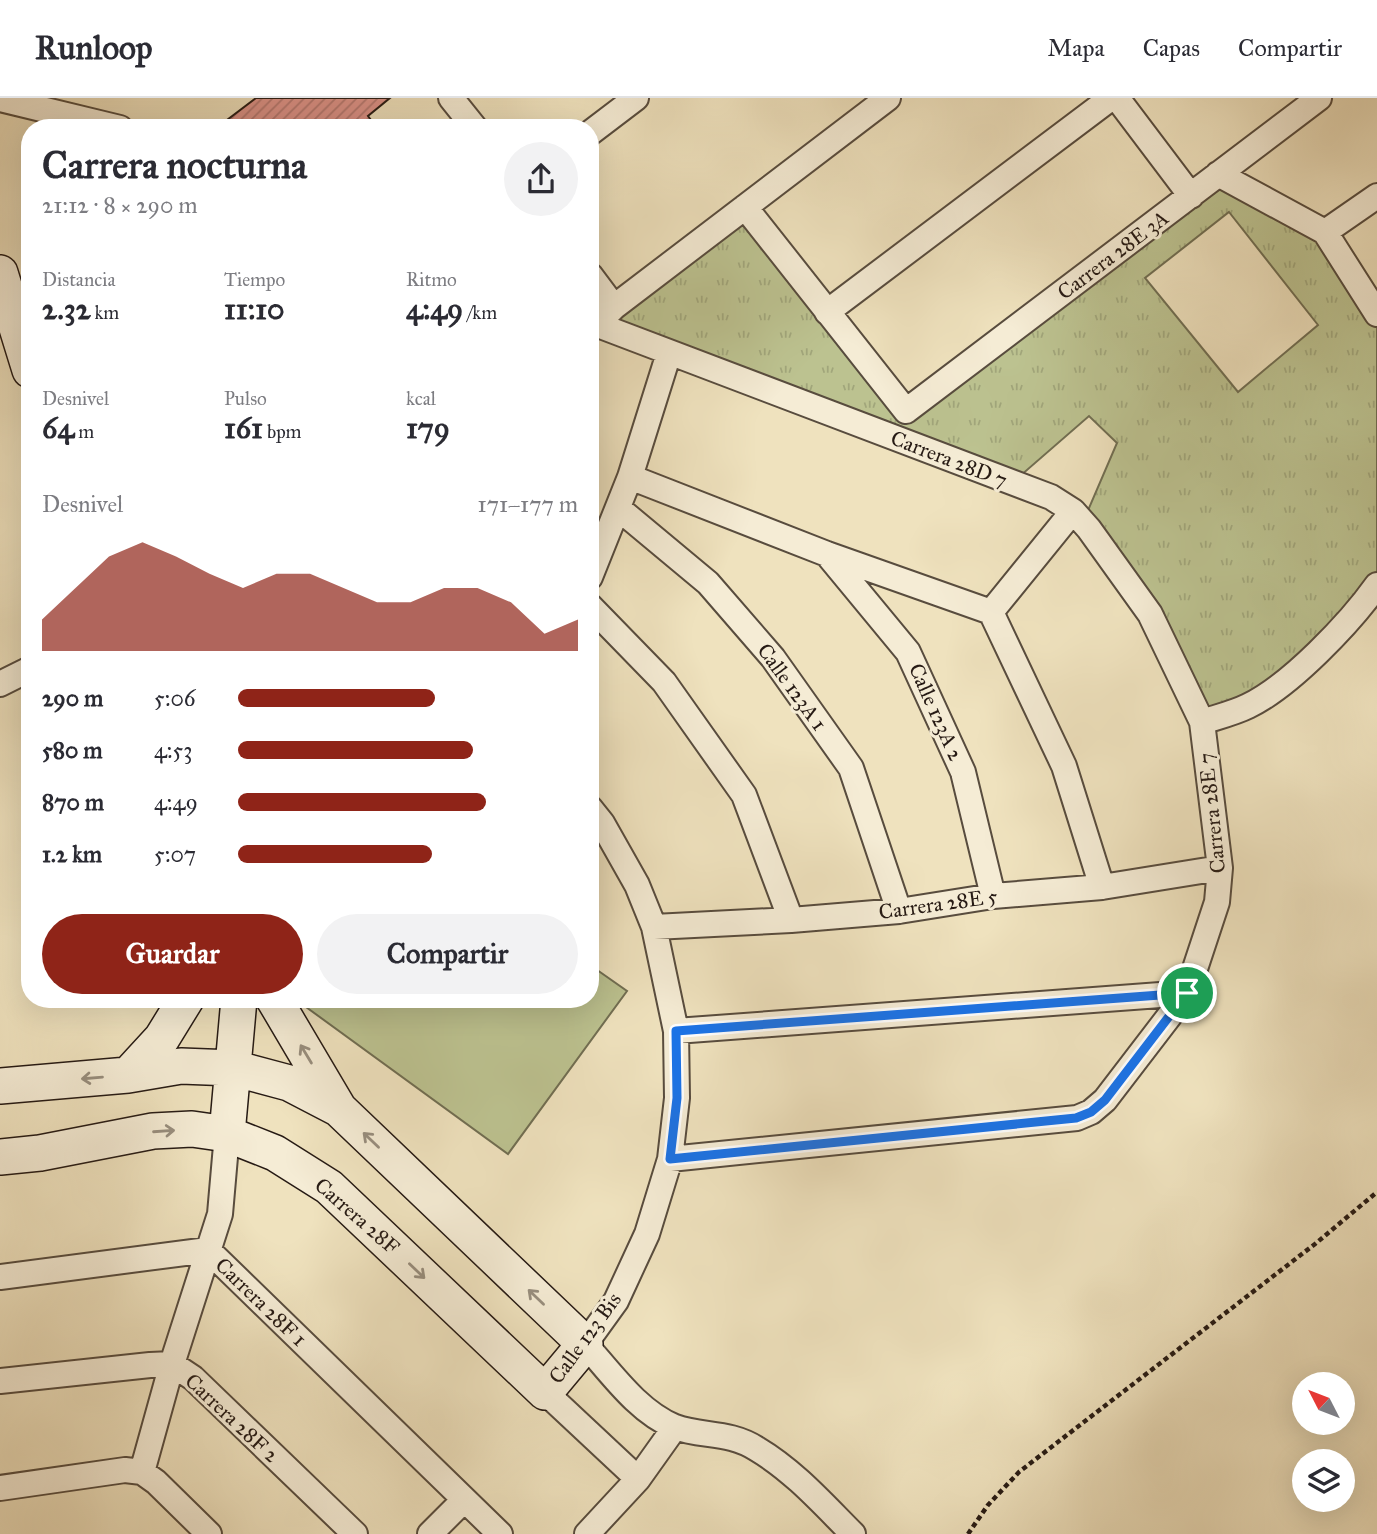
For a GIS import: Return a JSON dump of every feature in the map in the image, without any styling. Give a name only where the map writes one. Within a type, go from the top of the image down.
[{"type":"street","points":[[451,98],[468,119]]},
{"type":"street","points":[[606,107],[636,98]]},
{"type":"street","points":[[599,319],[888,98]]},
{"type":"street","points":[[827,312],[1111,98]]},
{"type":"street","points":[[1117,98],[1191,196]]},
{"type":"street","name":"Carrera 28E 3A","points":[[905,411],[1320,98]]},
{"type":"street","points":[[0,99],[83,119]]},
{"type":"street","points":[[1218,174],[1325,232],[1377,314]]},
{"type":"street","points":[[1325,232],[1377,196]]},
{"type":"street","points":[[745,207],[905,411],[899,440]]},
{"type":"street","points":[[0,273],[21,341]]},
{"type":"street","points":[[599,287],[614,307]]},
{"type":"street","name":"Carrera 28D 7","points":[[599,326],[1051,497],[1073,512],[1089,529],[1150,614],[1202,722]]},
{"type":"street","points":[[599,555],[630,477],[669,354]]},
{"type":"street","points":[[630,477],[827,554],[991,612],[1064,766],[1102,887]]},
{"type":"street","name":"Calle 123A 1","points":[[618,508],[708,583],[774,658],[851,768],[899,911]]},
{"type":"street","points":[[991,612],[1073,512]]},
{"type":"street","name":"Calle 123A 2","points":[[827,554],[908,652],[963,772],[993,896]]},
{"type":"street","points":[[1202,722],[1249,706],[1298,671],[1377,585]]},
{"type":"street","points":[[599,615],[664,682],[744,795],[791,920]]},
{"type":"street","points":[[1,680],[21,672]]},
{"type":"street","name":"Carrera 28E 7","points":[[670,1159],[1076,1118],[1091,1112],[1105,1100],[1187,993],[1217,902],[1220,868],[1202,722]]},
{"type":"street","name":"Calle 123 Bis","points":[[545,1392],[616,1301],[648,1234],[670,1159],[677,1098],[676,1031],[654,927],[637,885],[599,818]]},
{"type":"street","name":"Carrera 28E 5","points":[[654,927],[899,911],[993,896],[1102,887],[1220,868]]},
{"type":"street","points":[[676,1031],[1187,993]]},
{"type":"street","points":[[128,1075],[162,1038],[180,1008]]},
{"type":"street","points":[[142,1472],[172,1364],[220,1214],[238,1008]]},
{"type":"street","points":[[279,1008],[339,1109],[585,1344],[631,1396],[676,1427],[738,1439],[757,1448],[790,1473],[853,1534]]},
{"type":"street","points":[[0,1086],[128,1075],[181,1066],[233,1068],[289,1083],[339,1109]]},
{"type":"street","name":"Carrera 28F","points":[[0,1157],[40,1153],[153,1131],[191,1129],[227,1134],[275,1153],[330,1187],[638,1479]]},
{"type":"street","name":"Carrera 28F 1","points":[[0,1278],[208,1250],[463,1501],[500,1534]]},
{"type":"street","name":"Carrera 28F 2","points":[[0,1381],[172,1364],[193,1378],[355,1534]]},
{"type":"street","points":[[587,1534],[638,1479],[676,1427]]},
{"type":"street","points":[[0,1488],[125,1470],[142,1472],[156,1482],[209,1534]]},
{"type":"street","points":[[430,1534],[463,1501]]},
{"type":"path","points":[[968,1534],[988,1505],[1019,1472],[1315,1244],[1377,1192]]},
{"type":"green space","points":[[1218,174],[1325,232],[1377,314],[1377,585],[1298,671],[1202,722],[1083,522],[1117,443],[1089,416],[1012,483],[599,325],[599,287],[614,306],[745,207],[906,411]],"holes":[[[1229,212],[1318,325],[1238,392],[1145,278]]]},
{"type":"green space","points":[[599,971],[627,991],[508,1154],[307,1008],[599,1008]]},
{"type":"building","points":[[256,98],[390,98],[368,116],[370,119],[228,119]]},
{"type":"route","points":[[1187,993],[1105,1100],[1091,1112],[1076,1118],[670,1159],[677,1098],[676,1031],[1187,993]]}]
